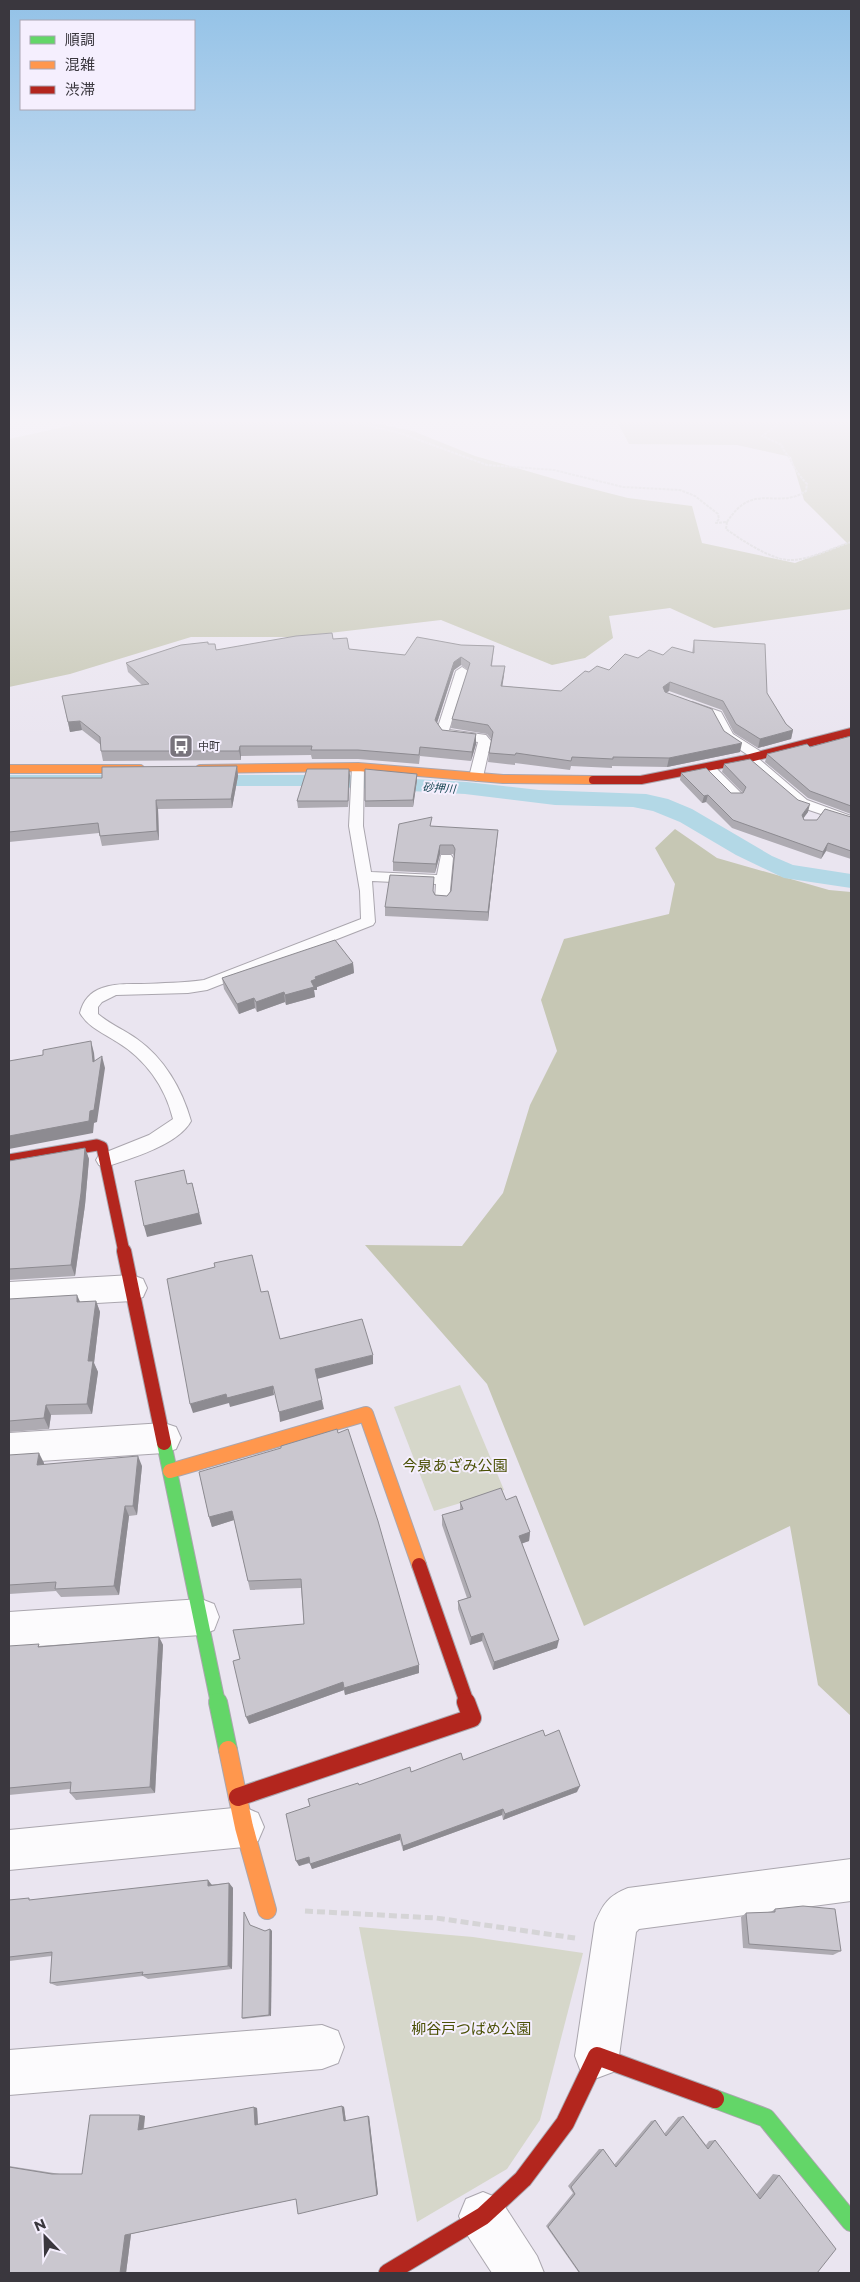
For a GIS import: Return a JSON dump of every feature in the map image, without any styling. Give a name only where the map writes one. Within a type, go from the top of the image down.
[{"type":"street","points":[[188,769],[358,767],[476,777],[641,780],[754,757],[851,732]]},
{"type":"street","points":[[9,769],[148,769]]},
{"type":"street","points":[[9,1160],[97,1145],[102,1147],[241,1812],[267,1910]]},
{"type":"street","points":[[9,1295],[132,1288]]},
{"type":"street","points":[[9,1850],[241,1812],[472,1718],[366,1414],[170,1471]]},
{"type":"street","points":[[9,1448],[164,1438]]},
{"type":"street","points":[[9,1630],[201,1617]]},
{"type":"street","points":[[388,2273],[483,2216],[523,2179],[565,2123],[597,2056],[616,1923],[628,1909],[851,1880]]},
{"type":"street","points":[[9,2073],[322,2047]]},
{"type":"street","points":[[597,2056],[766,2118],[851,2222]]},
{"type":"street","points":[[483,2216],[520,2273]]},
{"type":"lane","points":[[462,671],[443,730],[446,734],[482,738],[485,741],[476,777]]},
{"type":"lane","points":[[677,700],[717,715],[728,736],[754,757],[802,803],[851,820]]},
{"type":"lane","points":[[105,1160],[144,1146],[167,1135],[182,1121],[180,1110],[167,1081],[152,1062],[134,1045],[100,1025],[88,1013],[90,1005],[96,998],[116,990],[162,990],[207,984],[368,922],[364,876],[356,826],[358,767]]},
{"type":"lane","points":[[707,767],[736,796]]},
{"type":"lane","points":[[808,824],[819,809]]},
{"type":"lane","points":[[442,900],[446,858]]},
{"type":"lane","points":[[364,876],[443,880]]},
{"type":"path","points":[[726,526],[726,529],[734,537],[787,560],[803,558],[851,542]]},
{"type":"path","points":[[267,1910],[436,1918],[614,1944]]},
{"type":"green space","points":[[9,526],[698,526],[702,543],[795,563],[847,543],[830,526],[851,526],[851,609],[714,628],[670,608],[609,616],[613,638],[585,658],[552,665],[441,620],[295,637],[191,637],[70,674],[9,687]]},
{"type":"green space","points":[[675,829],[717,858],[829,890],[851,892],[851,1716],[818,1685],[790,1526],[584,1626],[487,1384],[365,1245],[462,1246],[503,1193],[530,1105],[557,1051],[541,1000],[564,939],[669,914],[675,884],[655,848]]},
{"type":"green space","name":"今泉あざみ公園","points":[[460,1385],[504,1490],[434,1511],[394,1407]]},
{"type":"green space","name":"柳谷戸つばめ公園","points":[[359,1927],[473,1937],[583,1953],[540,2120],[507,2169],[417,2222]]},
{"type":"water","name":"砂押川","points":[[9,775],[345,775],[467,782],[539,790],[646,794],[668,799],[692,809],[772,856],[793,865],[851,874],[851,888],[784,878],[736,855],[680,822],[653,811],[633,807],[555,805],[465,794],[320,786],[9,786]]},
{"type":"building","points":[[332,633],[333,639],[347,638],[349,649],[405,655],[417,637],[461,645],[494,646],[491,666],[505,666],[501,686],[561,691],[585,671],[589,672],[597,666],[609,670],[625,654],[638,658],[649,650],[663,655],[672,647],[694,653],[694,640],[765,644],[767,693],[786,724],[793,730],[760,739],[736,724],[723,701],[670,682],[663,687],[665,692],[712,709],[724,731],[742,743],[669,758],[613,757],[613,759],[572,757],[571,761],[516,753],[515,755],[489,753],[493,732],[488,725],[452,719],[470,663],[461,657],[454,662],[435,720],[442,730],[476,734],[472,752],[420,747],[419,755],[358,750],[311,750],[312,746],[240,746],[239,751],[101,751],[100,737],[80,721],[68,722],[62,696],[149,684],[126,663],[181,645],[208,642],[208,644],[215,644],[216,650],[296,636]]},
{"type":"building","points":[[851,736],[851,806],[810,791],[767,754],[807,744],[810,747]]},
{"type":"building","points":[[750,759],[798,800],[810,804],[802,815],[804,820],[817,820],[825,809],[851,817],[851,851],[828,843],[823,852],[733,820],[708,795],[704,796],[681,773],[706,768],[731,793],[743,793],[746,787],[724,764]]},
{"type":"building","points":[[237,766],[231,799],[156,800],[157,831],[100,836],[98,823],[9,832],[9,778],[102,778],[102,767]]},
{"type":"building","points":[[307,769],[349,769],[348,801],[297,801]]},
{"type":"building","points":[[365,769],[417,774],[413,800],[365,801]]},
{"type":"building","points":[[432,817],[430,826],[498,830],[488,912],[385,907],[390,875],[434,877],[433,891],[435,895],[447,896],[451,891],[455,849],[453,845],[440,845],[436,864],[393,862],[399,824]]},
{"type":"building","points":[[335,940],[353,963],[315,977],[316,979],[311,981],[314,987],[285,995],[284,992],[256,1002],[254,998],[237,1004],[222,978]]},
{"type":"building","points":[[91,1041],[93,1062],[102,1056],[94,1110],[90,1111],[89,1121],[9,1136],[9,1061],[43,1055],[43,1050]]},
{"type":"building","points":[[85,1148],[71,1265],[9,1269],[9,1161]]},
{"type":"building","points":[[184,1170],[187,1184],[192,1183],[199,1213],[144,1226],[135,1181]]},
{"type":"building","points":[[252,1255],[261,1292],[268,1291],[280,1339],[362,1319],[373,1355],[315,1369],[322,1400],[279,1412],[273,1386],[227,1398],[226,1394],[190,1404],[167,1279],[215,1267],[214,1263]]},
{"type":"building","points":[[77,1295],[77,1302],[96,1301],[88,1361],[93,1361],[87,1404],[46,1405],[44,1418],[9,1421],[9,1299]]},
{"type":"building","points":[[337,1429],[338,1433],[348,1429],[378,1521],[419,1665],[344,1688],[343,1682],[246,1717],[233,1661],[240,1659],[233,1630],[304,1624],[301,1579],[248,1581],[232,1511],[209,1517],[199,1472]]},
{"type":"building","points":[[39,1453],[37,1465],[138,1456],[133,1506],[125,1506],[114,1586],[55,1589],[56,1582],[9,1585],[9,1455]]},
{"type":"building","points":[[501,1488],[506,1500],[516,1496],[530,1532],[519,1536],[559,1640],[494,1662],[483,1633],[471,1637],[458,1601],[471,1597],[442,1515],[463,1509],[460,1502]]},
{"type":"building","points":[[159,1637],[150,1787],[70,1793],[71,1782],[9,1788],[9,1646],[39,1644],[38,1647]]},
{"type":"building","points":[[543,1730],[545,1736],[559,1730],[580,1786],[505,1814],[503,1809],[403,1846],[400,1834],[310,1864],[309,1857],[296,1861],[286,1814],[310,1806],[308,1799],[358,1783],[359,1785],[410,1767],[411,1772],[461,1753],[463,1760]]},
{"type":"building","points":[[208,1880],[208,1886],[229,1883],[228,1966],[142,1975],[143,1972],[50,1983],[52,1952],[9,1957],[9,1900],[29,1898],[29,1900]]},
{"type":"building","points":[[803,1906],[835,1909],[841,1951],[749,1944],[746,1913],[775,1912],[775,1909]]},
{"type":"building","points":[[244,1912],[250,1925],[265,1931],[270,1929],[269,2015],[242,2018]]},
{"type":"building","points":[[342,2106],[344,2121],[368,2116],[377,2195],[298,2214],[296,2199],[125,2235],[120,2273],[9,2273],[9,2167],[52,2174],[82,2174],[90,2115],[140,2115],[138,2130],[254,2107],[255,2125]]},
{"type":"building","points":[[683,2116],[708,2149],[715,2140],[760,2199],[779,2175],[836,2249],[817,2273],[580,2273],[548,2227],[575,2194],[571,2187],[603,2149],[616,2167],[655,2120],[666,2136]]},
{"type":"traffic: fast","points":[[164,1443],[228,1750]]},
{"type":"traffic: fast","points":[[715,2099],[766,2118],[851,2222]]},
{"type":"traffic: slow","points":[[200,769],[358,767],[503,779],[593,780]]},
{"type":"traffic: slow","points":[[9,769],[140,769]]},
{"type":"traffic: slow","points":[[170,1471],[366,1414],[419,1565]]},
{"type":"traffic: slow","points":[[228,1750],[244,1827],[267,1910]]},
{"type":"traffic: jam","points":[[593,780],[641,780],[742,760],[851,732]]},
{"type":"traffic: jam","points":[[9,1160],[97,1145],[102,1147],[164,1443]]},
{"type":"traffic: jam","points":[[238,1797],[472,1718],[419,1565]]},
{"type":"traffic: jam","points":[[388,2273],[483,2216],[523,2179],[565,2123],[597,2056],[715,2099]]},
{"type":"place","name":"中町","points":[[181,746]]}]
